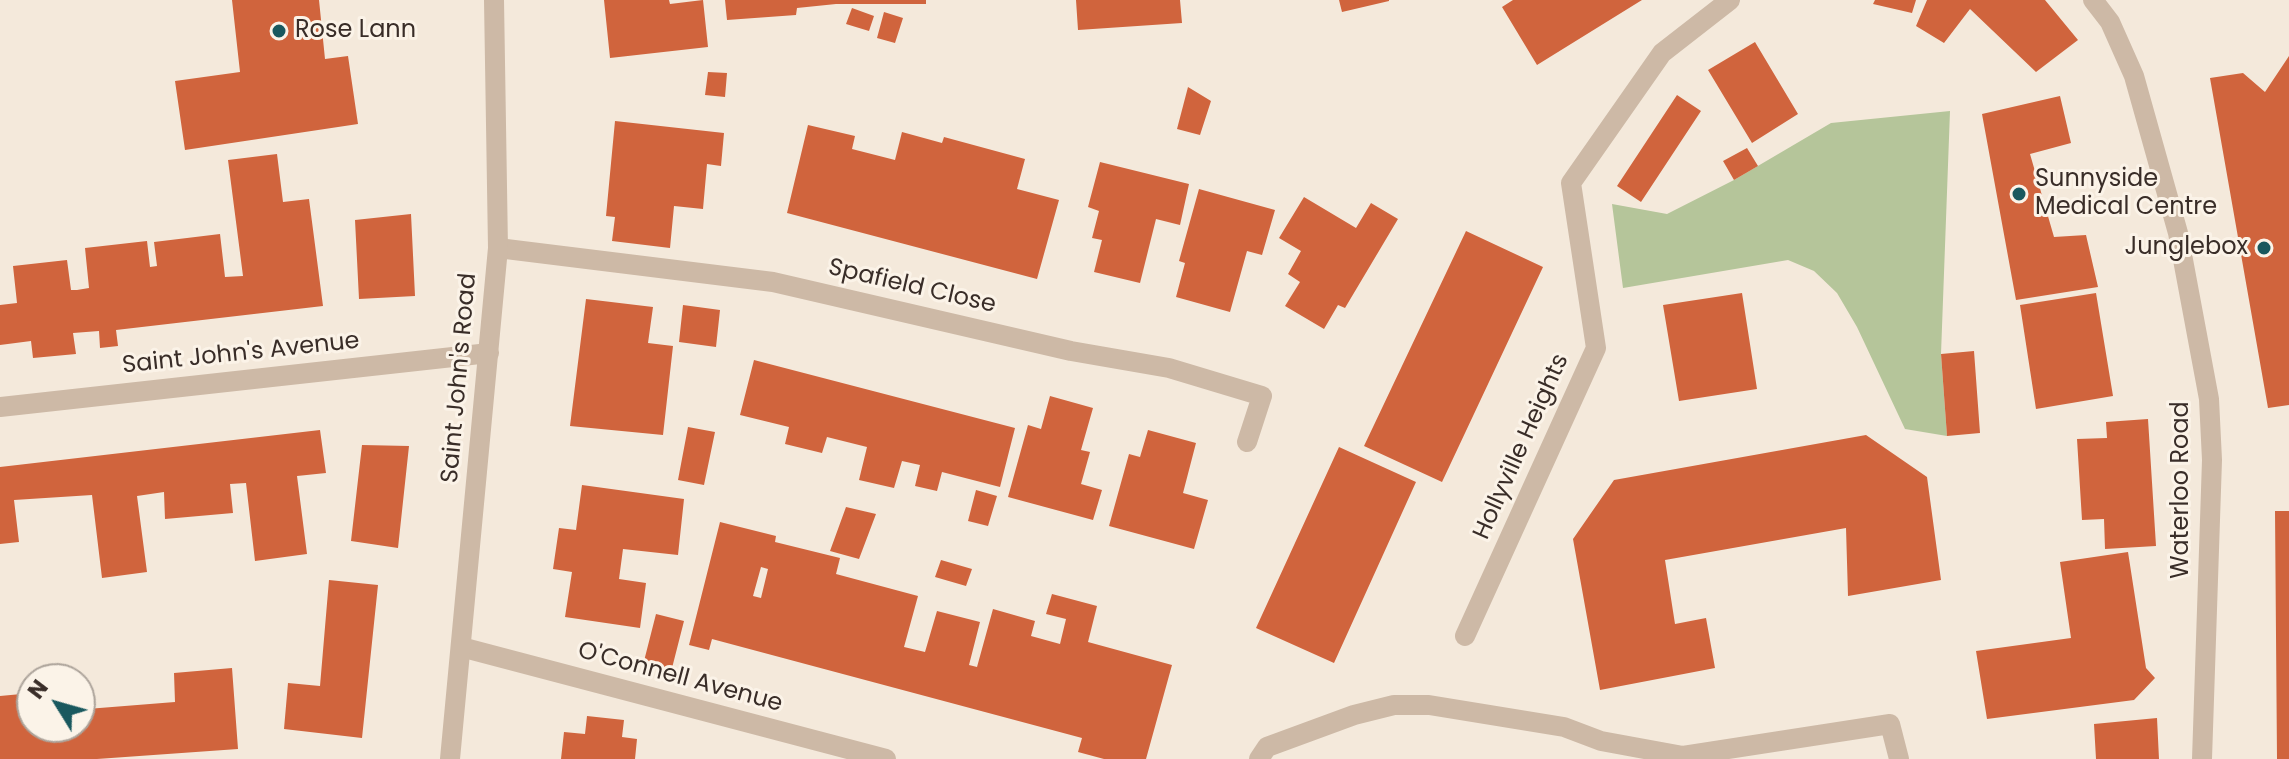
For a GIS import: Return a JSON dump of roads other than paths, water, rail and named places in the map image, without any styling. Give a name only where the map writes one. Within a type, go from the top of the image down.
[{"type":"street","name":"Saint John's Road","points":[[450,759],[498,248],[494,0]]},
{"type":"street","name":"Hollyville Heights","points":[[1465,636],[1596,348],[1571,183],[1662,53],[1730,0]]},
{"type":"street","name":"Waterloo Road","points":[[2093,0],[2110,22],[2134,76],[2178,233],[2209,399],[2212,460],[2202,759]]},
{"type":"street","name":"Spafield Close","points":[[498,248],[773,282],[1071,351],[1169,368],[1262,396],[1247,442]]},
{"type":"street","name":"Saint John's Avenue","points":[[0,407],[489,353]]},
{"type":"street","name":"O'Connell Avenue","points":[[461,647],[886,759]]},
{"type":"street","points":[[1259,759],[1267,747],[1354,715],[1394,705],[1429,705],[1564,727],[1601,741],[1683,756],[1890,724],[1899,759]]},
{"type":"place","name":"Rose Lann","points":[[279,31]]},
{"type":"place","name":"Sunnyside Medical Centre","points":[[2019,194]]},
{"type":"place","name":"Junglebox","points":[[2264,248]]}]
